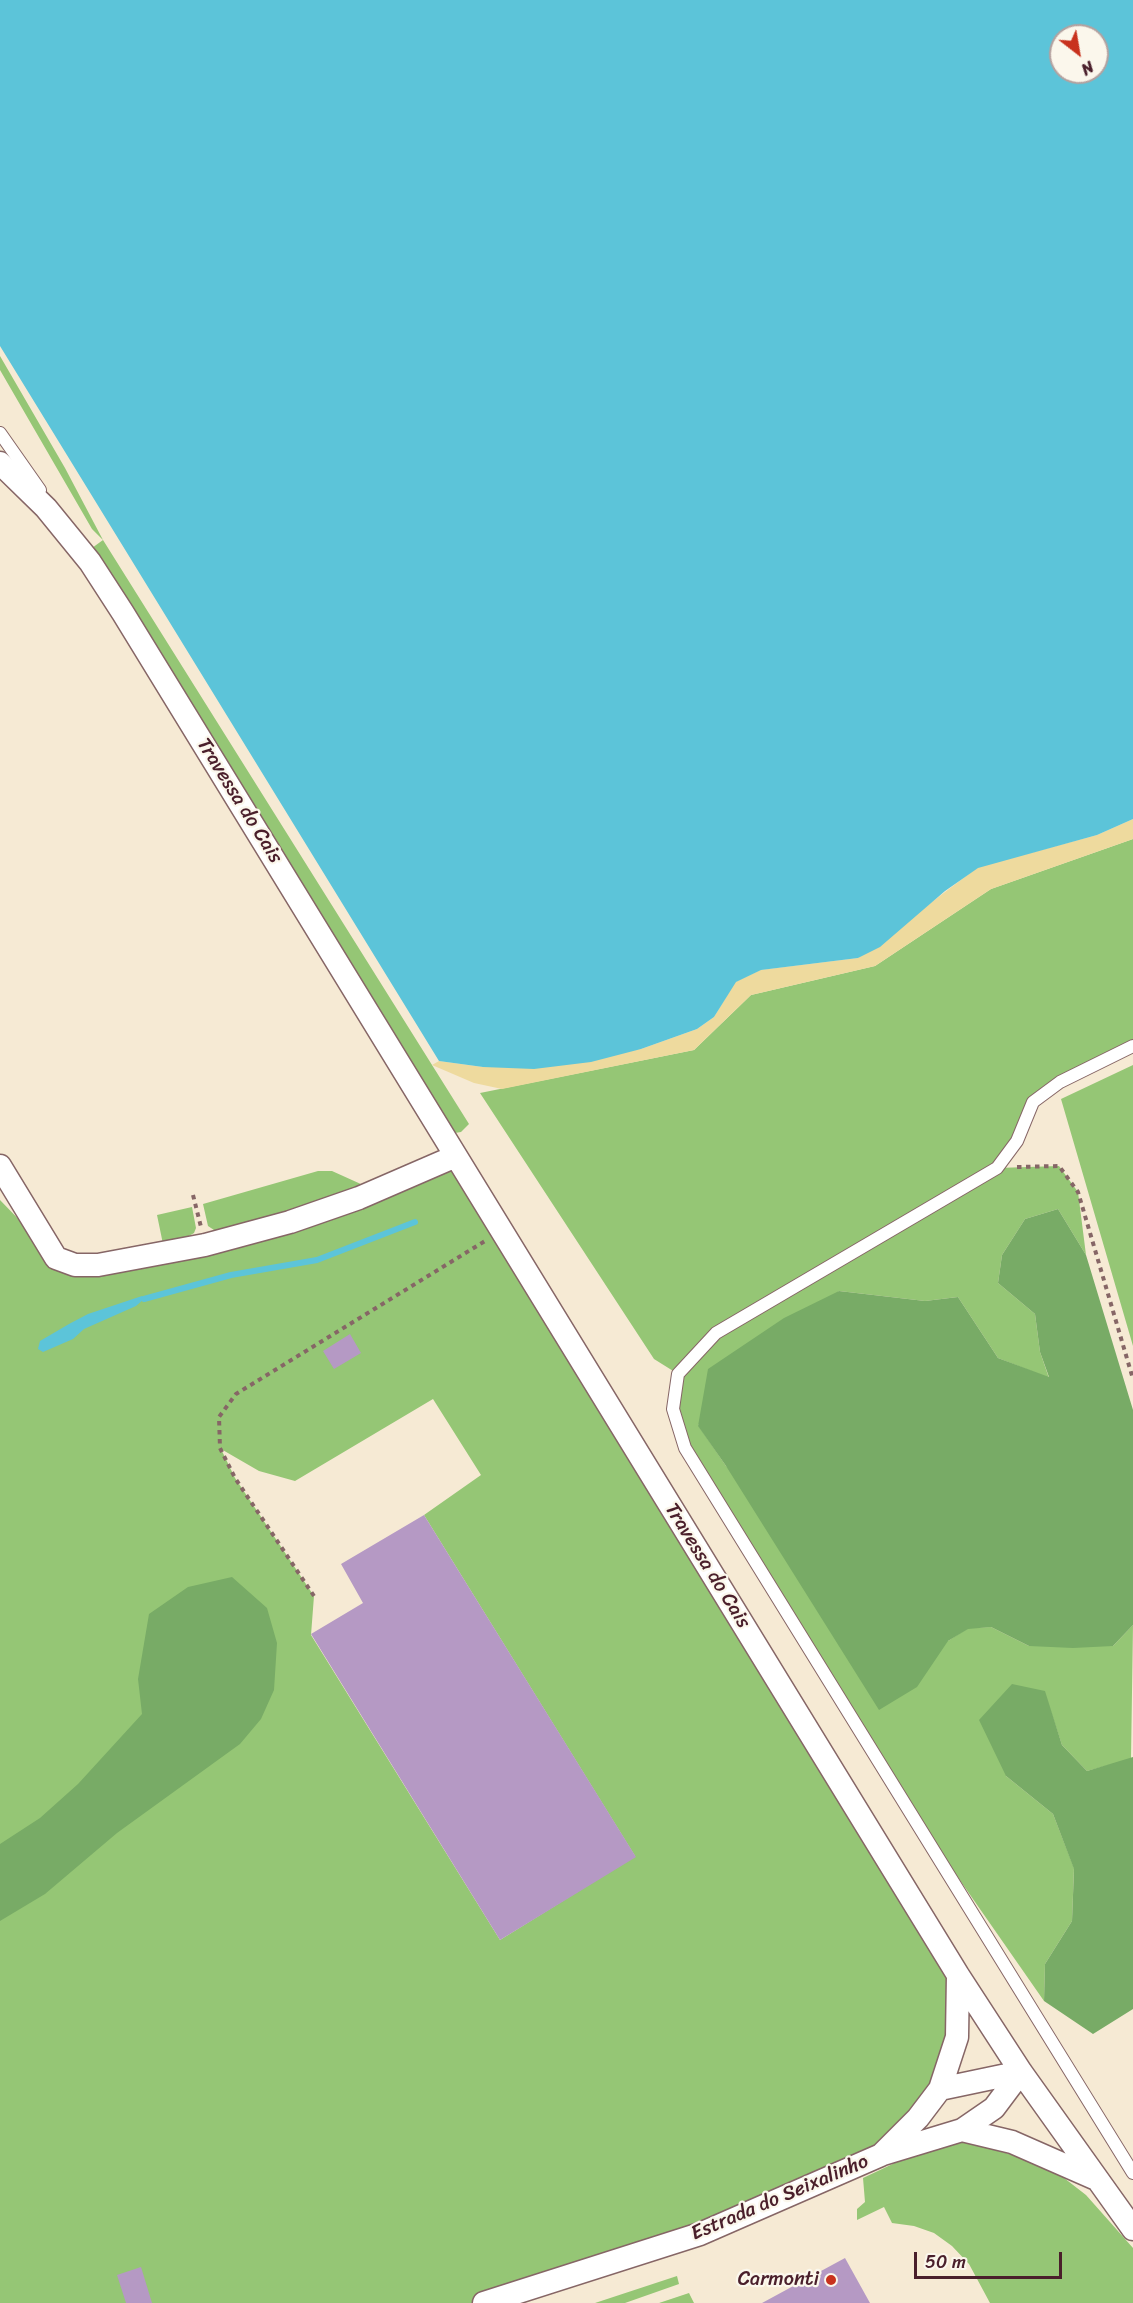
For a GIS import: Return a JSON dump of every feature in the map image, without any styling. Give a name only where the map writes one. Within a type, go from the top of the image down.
[{"type":"street","name":"Travessa do Cais","points":[[0,463],[46,508],[90,562],[958,1976],[1021,2072],[1133,2229]]},
{"type":"street","points":[[0,1166],[56,1258],[75,1265],[98,1265],[206,1245],[290,1222],[359,1198],[456,1156]]},
{"type":"street","name":"Estrada do Seixalinho","points":[[484,2303],[700,2234],[881,2155],[918,2118],[940,2089],[957,2037],[958,1976]]},
{"type":"street","points":[[940,2089],[1021,2072]]},
{"type":"street","points":[[881,2155],[962,2130],[994,2108],[1021,2072]]},
{"type":"street","points":[[962,2130],[1012,2142],[1095,2178]]},
{"type":"lane","points":[[0,434],[90,562]]},
{"type":"lane","points":[[1133,1046],[1060,1082],[1033,1102],[1017,1140],[997,1168],[716,1333],[678,1374],[673,1409],[685,1448],[1133,2174]]},
{"type":"path","points":[[997,1168],[1059,1166],[1078,1192],[1133,1379]]},
{"type":"path","points":[[193,1195],[206,1245]]},
{"type":"path","points":[[314,1596],[236,1478],[220,1448],[219,1417],[236,1394],[501,1231]]},
{"type":"green space","points":[[0,356],[65,468],[103,540],[92,529],[0,370]]},
{"type":"green space","points":[[103,540],[469,1124],[461,1132],[455,1133],[92,548]]},
{"type":"green space","points":[[1133,839],[1133,1046],[1033,1102],[997,1168],[1059,1166],[1078,1192],[1086,1255],[1058,1209],[1025,1219],[1002,1255],[998,1283],[1035,1314],[1040,1352],[1049,1378],[998,1358],[958,1297],[925,1301],[839,1291],[698,1425],[726,1466],[948,1641],[968,1628],[991,1627],[1029,1646],[1113,1646],[1133,1625],[1131,1759],[1087,1771],[1062,1745],[1044,1691],[1006,1776],[1053,1814],[1074,1868],[1072,1921],[1045,1964],[1044,2001],[895,1787],[685,1448],[673,1409],[678,1374],[654,1359],[480,1093],[694,1050],[751,995],[875,966],[991,889]]},
{"type":"green space","points":[[1133,1065],[1133,1346],[1061,1099]]},
{"type":"green space","points":[[456,1156],[958,1975],[940,2089],[881,2155],[484,2303],[0,2303],[0,1200],[56,1258],[205,1245]],"holes":[[[433,1399],[481,1475],[424,1515],[635,1856],[500,1940],[311,1635],[314,1596],[235,1478],[221,1449],[259,1471],[295,1481]]]},
{"type":"green space","points":[[318,1171],[332,1171],[363,1185],[285,1215],[217,1232],[208,1226],[203,1204]]},
{"type":"green space","points":[[192,1207],[196,1228],[194,1233],[182,1240],[163,1244],[157,1215]]},
{"type":"green space","points":[[1058,1209],[1086,1255],[1133,1410],[1133,1625],[1113,1646],[1073,1648],[1029,1646],[991,1627],[968,1629],[948,1641],[917,1687],[879,1710],[726,1466],[698,1426],[708,1369],[784,1318],[839,1291],[925,1301],[958,1297],[998,1358],[1049,1377],[1040,1352],[1035,1314],[998,1283],[1002,1255],[1025,1219]]},
{"type":"green space","points":[[232,1577],[267,1608],[277,1643],[274,1690],[261,1719],[240,1744],[117,1833],[45,1894],[0,1921],[0,1844],[40,1818],[78,1784],[142,1714],[138,1679],[149,1614],[188,1587]]},
{"type":"green space","points":[[1012,1684],[1045,1691],[1062,1745],[1087,1771],[1133,1757],[1133,2009],[1093,2034],[1044,2001],[1045,1964],[1072,1921],[1074,1869],[1053,1814],[1006,1776],[979,1720]]},
{"type":"green space","points":[[965,2142],[1046,2164],[1086,2195],[1133,2248],[1133,2303],[990,2303],[969,2264],[952,2246],[934,2233],[914,2226],[892,2223],[884,2207],[857,2220],[857,2209],[865,2202],[863,2178],[916,2153]]},
{"type":"green space","points":[[677,2276],[679,2284],[625,2303],[595,2303]]},
{"type":"green space","points":[[689,2293],[694,2303],[659,2303]]},
{"type":"sand","points":[[1133,819],[1133,839],[991,889],[875,966],[751,995],[694,1050],[502,1089],[474,1083],[432,1065],[439,1061],[483,1067],[641,1049],[697,1029],[714,1017],[735,982],[760,970],[858,958],[978,867],[1097,835]]},
{"type":"water","points":[[0,0],[1133,0],[1133,819],[1097,835],[978,868],[945,891],[880,947],[858,958],[761,970],[736,982],[714,1017],[697,1029],[641,1049],[591,1062],[534,1069],[483,1067],[439,1061],[0,346]]},
{"type":"water","points":[[142,1296],[144,1299],[136,1306],[84,1329],[73,1339],[43,1352],[38,1349],[40,1341],[88,1314]]},
{"type":"building","points":[[350,1334],[361,1353],[334,1369],[323,1351]]},
{"type":"building","points":[[424,1515],[636,1857],[500,1940],[311,1634],[363,1603],[341,1564]]},
{"type":"building","name":"Carmonti","points":[[845,2258],[870,2303],[762,2303]]},
{"type":"building","points":[[141,2267],[152,2303],[126,2303],[117,2275]]},
{"type":"waterway","points":[[144,1299],[231,1275],[317,1260],[415,1222]]},
{"type":"place","name":"Carmonti","points":[[831,2280]]}]
